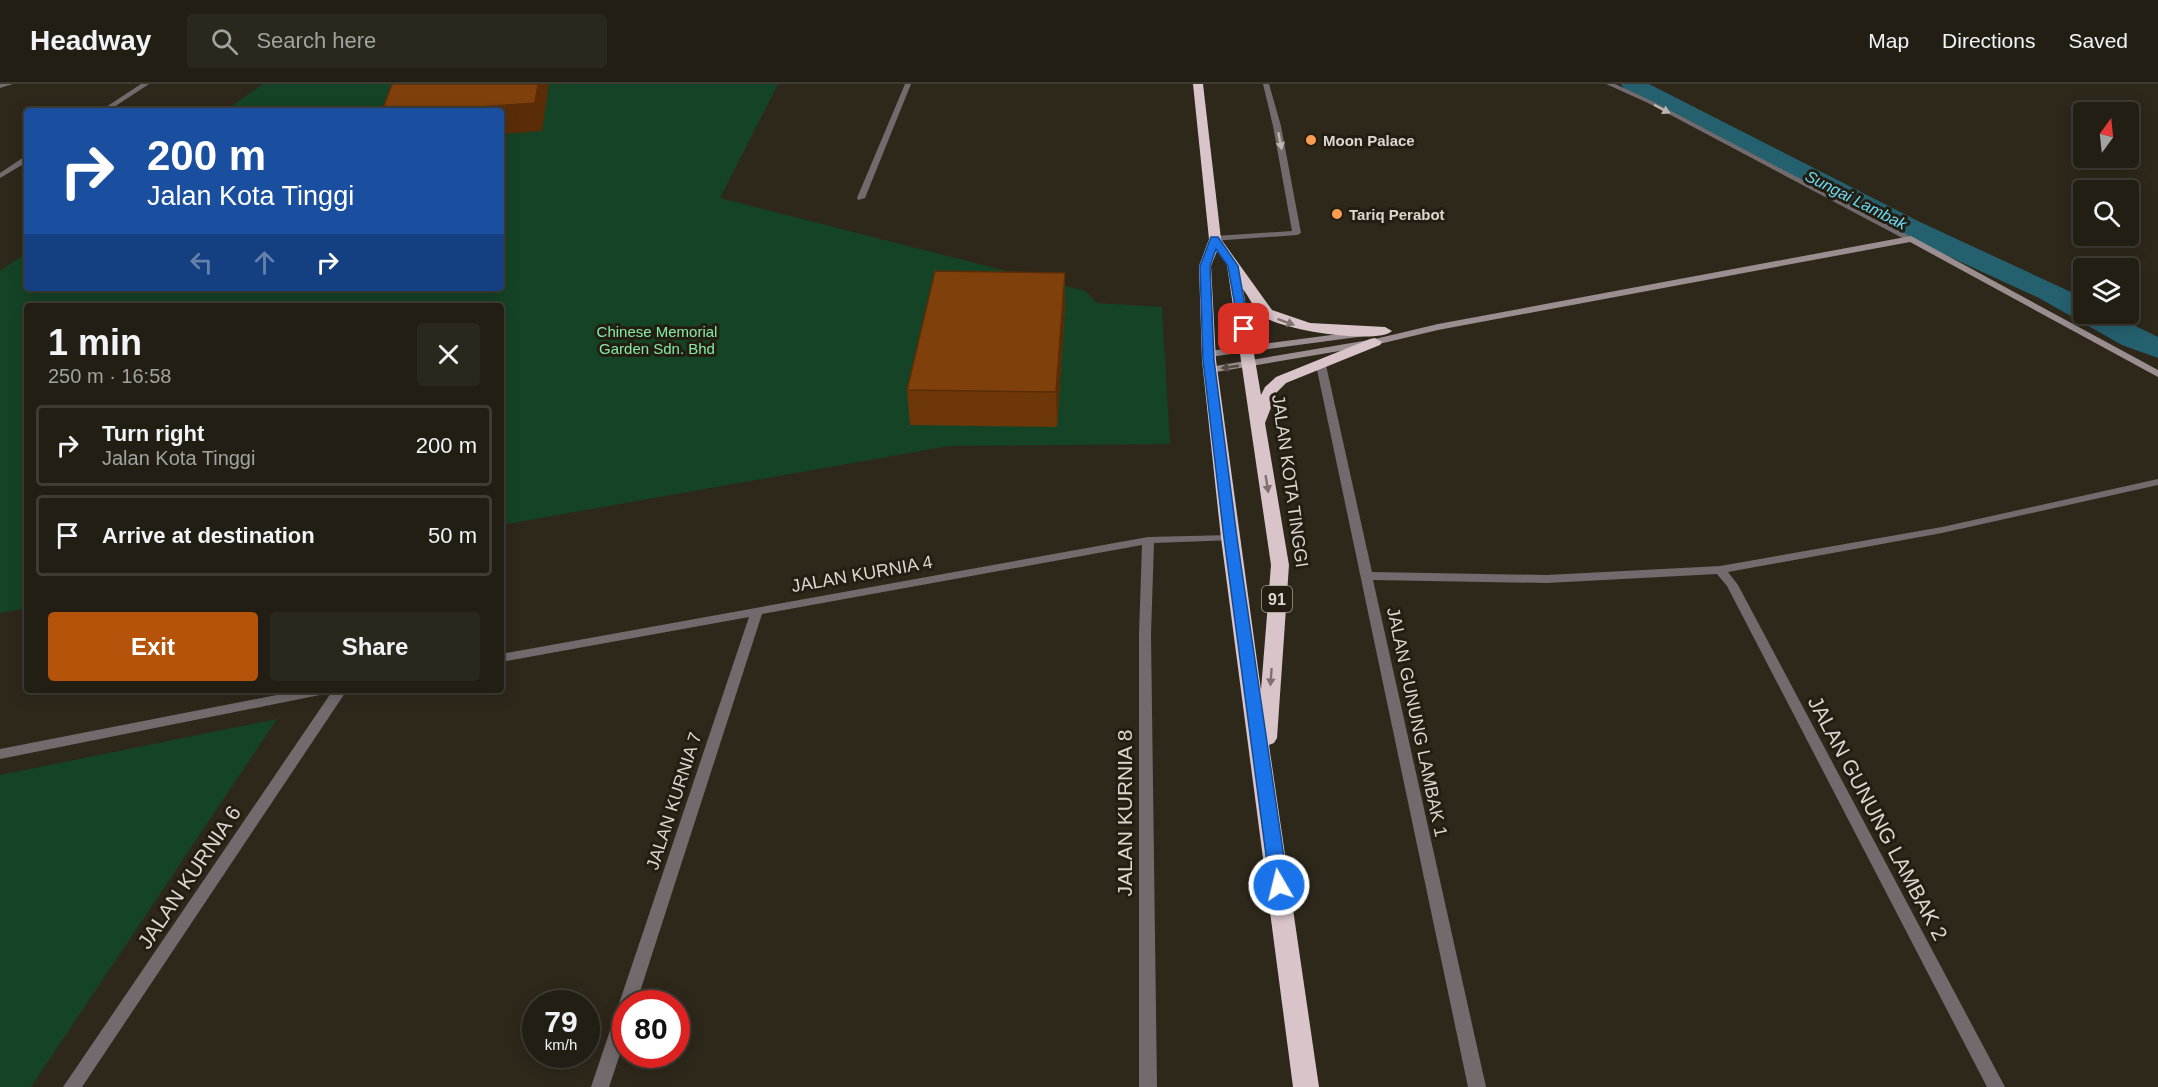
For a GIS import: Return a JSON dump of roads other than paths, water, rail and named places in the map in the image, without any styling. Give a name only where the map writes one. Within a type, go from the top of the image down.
[{"type":"highway","name":"JALAN KOTA TINGGI","points":[[1198,84],[1215,239],[1205,266],[1209,362],[1230,538],[1306,1087]]},
{"type":"highway","name":"JALAN KOTA TINGGI","points":[[1215,239],[1233,266],[1280,565],[1264,772]]},
{"type":"highway","points":[[1233,266],[1267,313],[1279,320],[1303,328],[1380,336]]},
{"type":"highway","points":[[1258,426],[1263,404],[1270,390],[1281,380],[1321,366],[1380,336]]},
{"type":"street","points":[[0,86],[10,84]]},
{"type":"street","points":[[108,108],[146,84]]},
{"type":"street","points":[[861,198],[908,84]]},
{"type":"street","points":[[1215,239],[1297,233],[1277,126],[1266,84]]},
{"type":"street","points":[[1609,84],[1650,102],[1911,239],[2158,374]]},
{"type":"street","points":[[0,176],[24,161]]},
{"type":"street","points":[[1209,362],[1438,327],[1911,239]]},
{"type":"street","points":[[1209,362],[1438,327]]},
{"type":"street","name":"JALAN GUNUNG LAMBAK 1","points":[[1321,366],[1477,1087]]},
{"type":"street","points":[[1367,576],[1547,579],[1720,570],[1942,530],[2158,482]]},
{"type":"street","name":"JALAN KURNIA 4","points":[[504,657],[1148,540],[1230,538]]},
{"type":"street","name":"JALAN KURNIA 8","points":[[1148,540],[1145,634],[1148,1087]]},
{"type":"street","name":"JALAN GUNUNG LAMBAK 2","points":[[1720,570],[1732,585],[1996,1087]]},
{"type":"street","name":"JALAN KURNIA 7","points":[[633,990],[757,612]]},
{"type":"street","points":[[0,754],[310,693]]},
{"type":"street","name":"JALAN KURNIA 6","points":[[72,1087],[338,693]]},
{"type":"street","points":[[600,1087],[612,1051]]},
{"type":"waterway","name":"Sungai Lambak","points":[[1632,84],[1910,228],[2050,292],[2073,305]]},
{"type":"waterway","name":"Sungai Lambak","points":[[2107,324],[2158,348]]},
{"type":"place","name":"Moon Palace","points":[[1311,140]]},
{"type":"place","name":"Tariq Perabot","points":[[1337,214]]},
{"type":"park label","name":"Chinese Memorial Garden Sdn. Bhd","points":[[657,340]]}]
